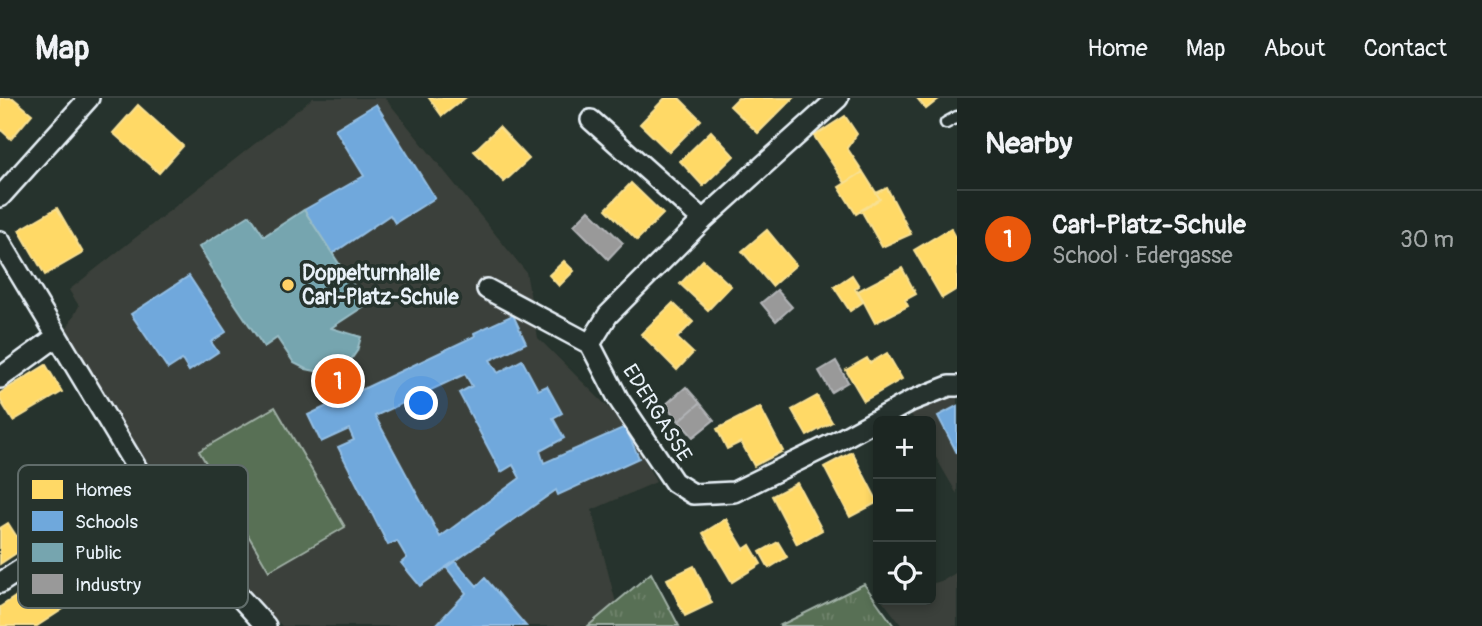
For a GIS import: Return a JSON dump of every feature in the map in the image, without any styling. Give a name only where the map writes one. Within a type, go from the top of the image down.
[{"type":"street","points":[[0,197],[89,98]]},
{"type":"street","points":[[487,289],[590,344],[608,315],[703,220],[838,98]]},
{"type":"street","points":[[591,120],[703,220]]},
{"type":"street","points":[[0,241],[135,465]]},
{"type":"street","points":[[0,378],[56,337]]},
{"type":"street","name":"EDERGASSE","points":[[590,344],[619,400],[674,482],[693,494],[734,492],[836,442],[911,401],[950,386],[957,386]]},
{"type":"street","points":[[0,583],[18,571]]},
{"type":"street","points":[[248,607],[265,626]]},
{"type":"lane","points":[[946,123],[957,117]]},
{"type":"shaded area","points":[[313,98],[385,98],[526,272],[538,338],[625,424],[656,482],[592,510],[616,603],[588,626],[282,626],[248,592],[248,465],[149,465],[64,334],[79,306],[69,290]]},
{"type":"shaded area","points":[[946,396],[957,396],[957,494],[936,458],[936,416],[911,414]]},
{"type":"shaded area","points":[[957,572],[957,626],[902,626],[886,605],[936,605],[936,582]]},
{"type":"green space","points":[[275,407],[345,527],[269,571],[248,535],[248,465],[207,465],[199,451]]},
{"type":"green space","points":[[651,573],[679,626],[588,626]]},
{"type":"green space","points":[[864,584],[873,597],[873,605],[879,605],[894,626],[779,626]]},
{"type":"building: Homes","points":[[0,98],[13,98],[32,114],[11,139],[0,129]]},
{"type":"building: Homes","points":[[429,98],[465,98],[442,116]]},
{"type":"building: Homes","points":[[665,98],[679,98],[701,120],[669,152],[640,124]]},
{"type":"building: Homes","points":[[738,98],[793,98],[758,133],[730,106]]},
{"type":"building: Homes","points":[[917,98],[940,98],[926,109]]},
{"type":"building: Homes","points":[[138,105],[183,146],[159,173],[113,133]]},
{"type":"building: Homes","points":[[845,116],[857,134],[847,148],[863,172],[845,183],[814,136]]},
{"type":"building: Homes","points":[[499,127],[529,159],[504,182],[474,151]]},
{"type":"building: Homes","points":[[711,131],[734,156],[703,186],[680,161]]},
{"type":"building: Homes","points":[[863,172],[880,199],[856,214],[839,187]]},
{"type":"building: Homes","points":[[631,183],[663,214],[637,240],[606,209]]},
{"type":"building: Homes","points":[[887,188],[911,234],[882,247],[861,210],[880,199],[876,193]]},
{"type":"building: Homes","points":[[57,208],[83,253],[45,275],[19,230]]},
{"type":"building: Homes","points":[[951,228],[957,239],[957,289],[942,298],[914,250]]},
{"type":"building: Homes","points":[[767,230],[796,265],[772,286],[742,251]]},
{"type":"building: Homes","points":[[703,260],[731,286],[708,310],[680,284]]},
{"type":"building: Homes","points":[[564,261],[574,271],[559,286],[549,275]]},
{"type":"building: Homes","points":[[902,268],[916,294],[905,300],[908,306],[875,323],[858,291]]},
{"type":"building: Homes","points":[[852,275],[859,286],[855,289],[863,302],[850,311],[834,287]]},
{"type":"building: Homes","points":[[673,303],[693,322],[677,338],[693,353],[677,370],[641,334]]},
{"type":"building: Homes","points":[[887,353],[902,379],[864,401],[846,370],[867,358],[870,363]]},
{"type":"building: Homes","points":[[46,365],[62,392],[13,421],[0,400],[0,393]]},
{"type":"building: Homes","points":[[817,396],[832,422],[807,436],[792,410]]},
{"type":"building: Homes","points":[[760,407],[783,451],[754,466],[741,442],[727,449],[717,429]]},
{"type":"building: Homes","points":[[852,452],[873,492],[873,505],[850,517],[824,467]]},
{"type":"building: Homes","points":[[797,483],[822,530],[797,544],[772,496]]},
{"type":"building: Homes","points":[[726,519],[744,549],[750,545],[761,564],[732,582],[703,533]]},
{"type":"building: Homes","points":[[8,523],[18,539],[18,552],[0,564],[0,528]]},
{"type":"building: Homes","points":[[778,542],[787,557],[769,568],[760,552]]},
{"type":"building: Homes","points":[[694,566],[712,603],[685,616],[667,579]]},
{"type":"building: Homes","points":[[18,595],[18,608],[65,608],[37,626],[0,626],[0,607]]},
{"type":"building: Schools","points":[[376,104],[435,198],[395,223],[390,215],[332,254],[304,210],[364,176],[335,129]]},
{"type":"building: Schools","points":[[189,276],[226,332],[211,342],[218,352],[189,371],[182,360],[168,369],[131,314]]},
{"type":"building: Schools","points":[[513,315],[526,343],[490,360],[498,373],[522,360],[538,390],[547,386],[562,413],[553,418],[564,438],[540,451],[544,463],[625,427],[639,458],[558,495],[556,490],[420,586],[401,563],[407,558],[397,541],[388,545],[338,447],[354,440],[349,429],[321,442],[308,415],[475,336],[474,333]],"holes":[[[465,374],[472,386],[459,393],[501,472],[513,465],[520,478],[440,537],[375,416]]]},
{"type":"building: Schools","points":[[957,406],[957,453],[938,416]]},
{"type":"building: Schools","points":[[455,561],[477,586],[485,578],[526,626],[435,626],[466,593],[446,567]]},
{"type":"building: Public","name":"Doppelturnhalle Carl-Platz-Schule","points":[[304,210],[366,305],[331,328],[361,337],[357,351],[348,364],[335,370],[320,372],[294,363],[277,338],[264,347],[199,247],[250,215],[264,236]]},
{"type":"building: Industry","points":[[589,210],[623,243],[608,259],[574,225]]},
{"type":"building: Industry","points":[[777,290],[792,307],[776,321],[761,303]]},
{"type":"building: Industry","points":[[836,361],[848,382],[831,392],[819,371]]},
{"type":"building: Industry","points":[[686,387],[700,403],[679,421],[665,405]]},
{"type":"building: Industry","points":[[700,403],[714,420],[693,437],[679,421]]},
{"type":"place","name":"Doppelturnhalle Carl-Platz-Schule","points":[[288,285]]},
{"type":"place","name":"Carl-Platz-Schule","points":[[338,381]]}]
